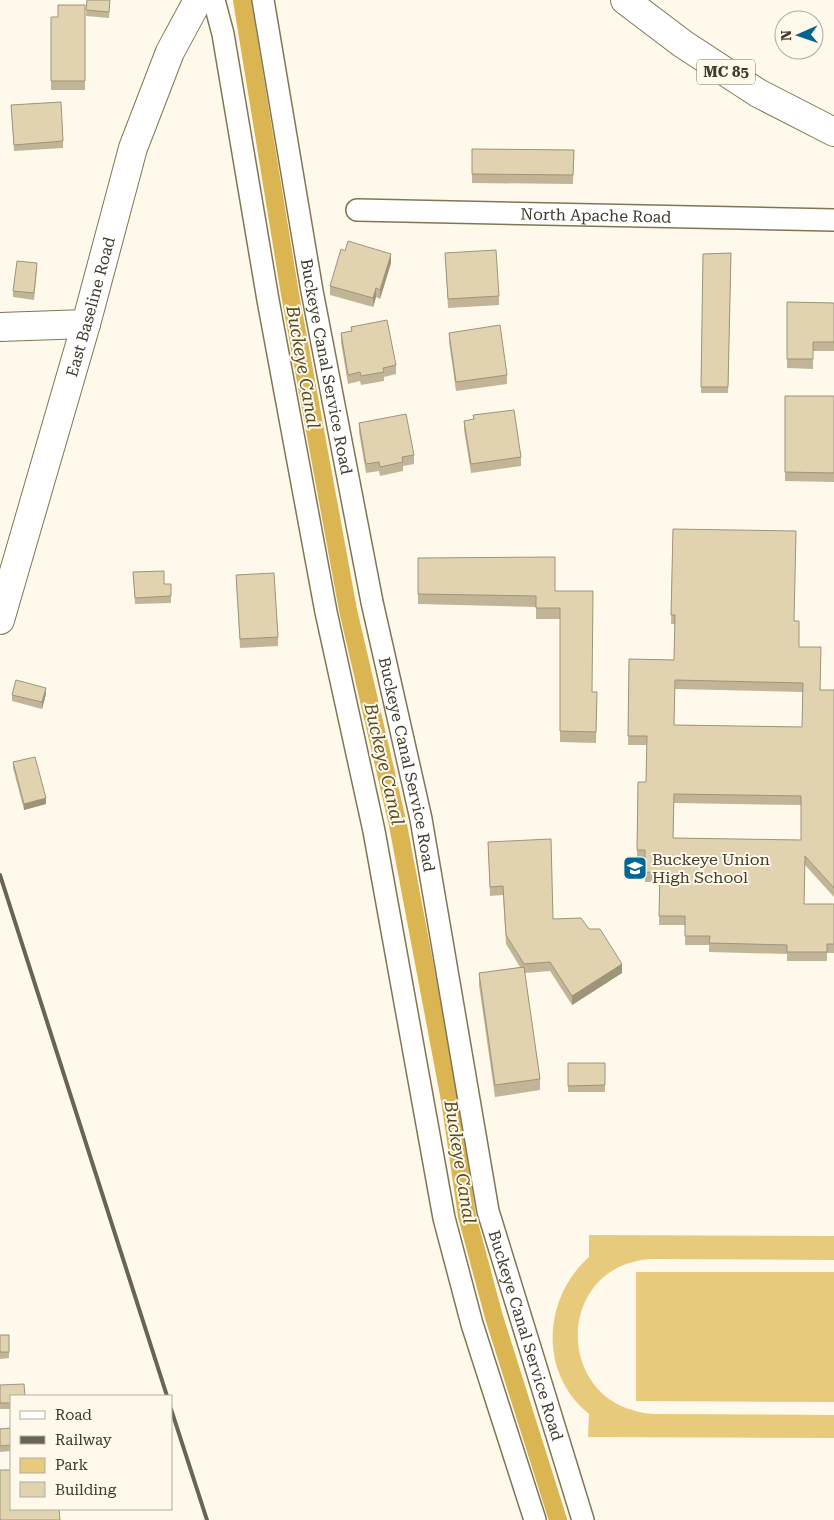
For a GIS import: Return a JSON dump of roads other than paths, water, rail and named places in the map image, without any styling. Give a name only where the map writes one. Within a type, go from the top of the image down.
[{"type":"main road","name":"East Baseline Road","points":[[0,620],[86,324],[133,148],[170,52],[198,0]]},
{"type":"main road","name":"MC 85","points":[[625,0],[683,44],[758,93],[834,132]]},
{"type":"main road","points":[[0,327],[86,324]]},
{"type":"street","points":[[214,0],[223,34],[268,300],[326,612],[374,831],[444,1218],[472,1324],[534,1520]]},
{"type":"street","name":"Buckeye Canal Service Road","points":[[263,0],[312,291],[370,592],[421,819],[488,1211],[583,1520]]},
{"type":"street","name":"North Apache Road","points":[[357,210],[834,220]]},
{"type":"waterway","name":"Buckeye Canal","points":[[242,0],[290,294],[348,610],[398,825],[450,1100],[467,1216],[494,1317],[558,1520]]},
{"type":"railway","points":[[0,875],[167,1395]]},
{"type":"railway","points":[[172,1412],[207,1520]]},
{"type":"place","name":"Buckeye Union High School","points":[[635,868]]}]
